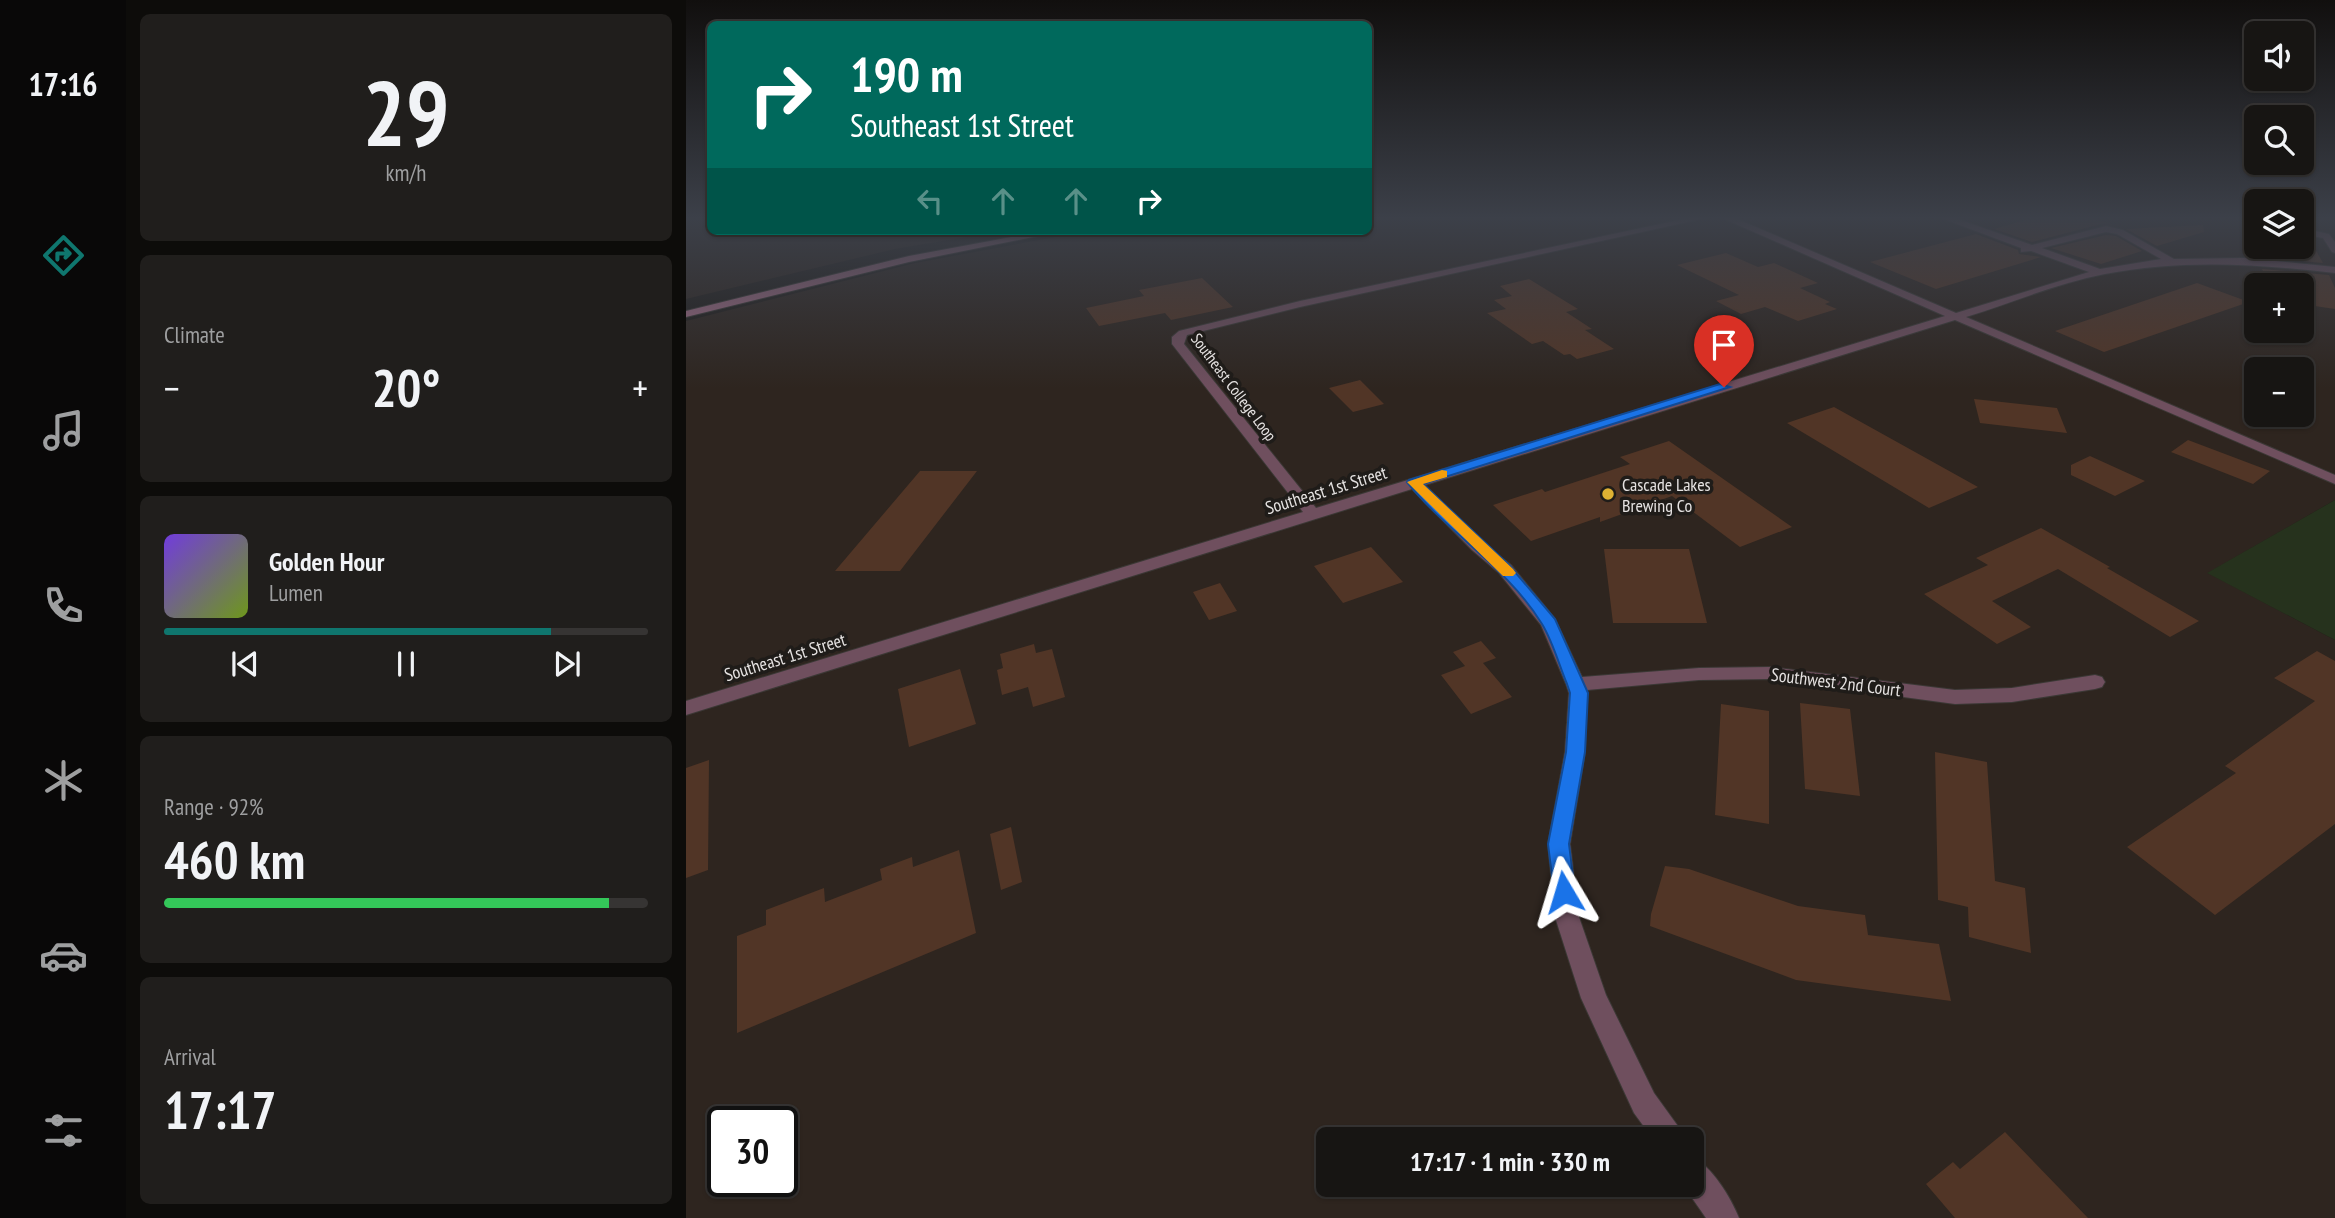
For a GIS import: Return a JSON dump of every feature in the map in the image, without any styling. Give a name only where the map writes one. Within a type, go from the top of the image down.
[{"type":"main road","points":[[686,314],[845,275]]},
{"type":"street","name":"Southeast College Loop","points":[[1312,514],[1178,344],[1178,337],[1183,333],[1236,318],[1437,275]]},
{"type":"street","points":[[1859,275],[2335,480]]},
{"type":"street","name":"Southeast 1st Street","points":[[686,708],[2089,275]]},
{"type":"street","points":[[1414,482],[1478,547],[1505,569],[1549,623],[1576,684],[1579,693],[1575,752],[1559,844],[1567,917],[1594,998],[1644,1103],[1661,1127]]},
{"type":"street","name":"Southwest 2nd Court","points":[[1576,684],[1699,674],[1770,673],[1833,679],[1955,697],[2012,695],[2095,682]]},
{"type":"street","points":[[1704,1189],[1724,1218]]},
{"type":"shaded area","points":[[686,275],[787,275],[686,299]]},
{"type":"shaded area","points":[[868,275],[2244,275],[2244,343],[2314,343],[2314,275],[2335,275],[2335,500],[2208,573],[2335,640],[2335,1218],[686,1218],[686,321]]},
{"type":"green space","points":[[2335,500],[2335,640],[2207,573]]},
{"type":"building","points":[[1697,275],[1800,275],[1818,283],[1800,288],[1830,302],[1825,304],[1837,309],[1798,321],[1765,307],[1741,314],[1716,301],[1739,295]]},
{"type":"building","points":[[1901,275],[1982,275],[1936,289]]},
{"type":"building","points":[[2314,275],[2329,275],[2335,288],[2335,309],[2314,306]]},
{"type":"building","points":[[1202,278],[1233,307],[1171,320],[1165,313],[1099,326],[1086,308],[1144,296],[1139,290]]},
{"type":"building","points":[[1529,279],[1578,309],[1566,312],[1592,329],[1585,330],[1614,349],[1577,359],[1570,354],[1564,355],[1543,341],[1532,344],[1487,313],[1506,309],[1494,300],[1512,296],[1500,286]]},
{"type":"building","points":[[2197,283],[2244,300],[2244,304],[2104,352],[2055,331]]},
{"type":"building","points":[[1360,380],[1384,404],[1353,412],[1329,388]]},
{"type":"building","points":[[1974,399],[2057,408],[2067,433],[1980,423]]},
{"type":"building","points":[[1834,407],[1978,487],[1929,508],[1787,423]]},
{"type":"building","points":[[2188,440],[2270,471],[2253,484],[2171,452]]},
{"type":"building","points":[[1669,441],[1792,527],[1740,547],[1672,496],[1600,522],[1600,517],[1531,541],[1493,505],[1542,489],[1545,492],[1630,464],[1620,457]]},
{"type":"building","points":[[2090,456],[2145,481],[2115,496],[2071,475],[2071,465]]},
{"type":"building","points":[[920,471],[977,471],[900,571],[835,571]]},
{"type":"building","points":[[2041,528],[2199,621],[2170,637],[2058,569],[1992,601],[2031,627],[1997,644],[1924,594],[1988,565],[1976,558]]},
{"type":"building","points":[[1371,547],[1403,582],[1343,603],[1314,566]]},
{"type":"building","points":[[1604,549],[1689,549],[1707,623],[1613,623]]},
{"type":"building","points":[[1220,583],[1237,611],[1209,620],[1193,592]]},
{"type":"building","points":[[1481,641],[1496,658],[1483,663],[1512,697],[1471,714],[1441,675],[1465,666],[1453,652]]},
{"type":"building","points":[[1034,644],[1036,653],[1052,649],[1065,697],[1033,707],[1028,687],[1002,695],[997,670],[1003,668],[1000,654]]},
{"type":"building","points":[[2317,651],[2335,661],[2335,824],[2215,915],[2127,847],[2236,773],[2225,766],[2315,701],[2274,678]]},
{"type":"building","points":[[960,669],[976,724],[909,747],[898,689]]},
{"type":"building","points":[[1800,703],[1850,709],[1860,796],[1805,789]]},
{"type":"building","points":[[1721,704],[1769,711],[1769,824],[1715,815]]},
{"type":"building","points":[[1935,752],[1987,762],[1995,881],[2025,888],[2031,953],[1969,937],[1968,907],[1938,900]]},
{"type":"building","points":[[709,760],[708,870],[686,878],[686,768]]},
{"type":"building","points":[[1011,827],[1022,882],[1001,890],[990,834]]},
{"type":"building","points":[[959,850],[976,933],[737,1033],[737,936],[766,925],[766,910],[824,888],[825,902],[882,880],[880,869],[912,857],[913,867]]},
{"type":"building","points":[[1665,866],[1689,869],[1798,906],[1865,915],[1868,935],[1939,944],[1951,1001],[1796,980],[1650,926]]},
{"type":"building","points":[[2005,1132],[2088,1218],[1955,1218],[1926,1184],[1953,1162],[1960,1169]]},
{"type":"slow traffic","points":[[1442,474],[1414,482],[1478,547],[1508,573]]},
{"type":"place","name":"Cascade Lakes Brewing Co","points":[[1608,494]]},
{"type":"route","points":[[1564,892],[1559,844],[1575,752],[1579,693],[1576,684],[1549,623],[1505,569],[1478,547],[1414,482],[1724,387]]}]
